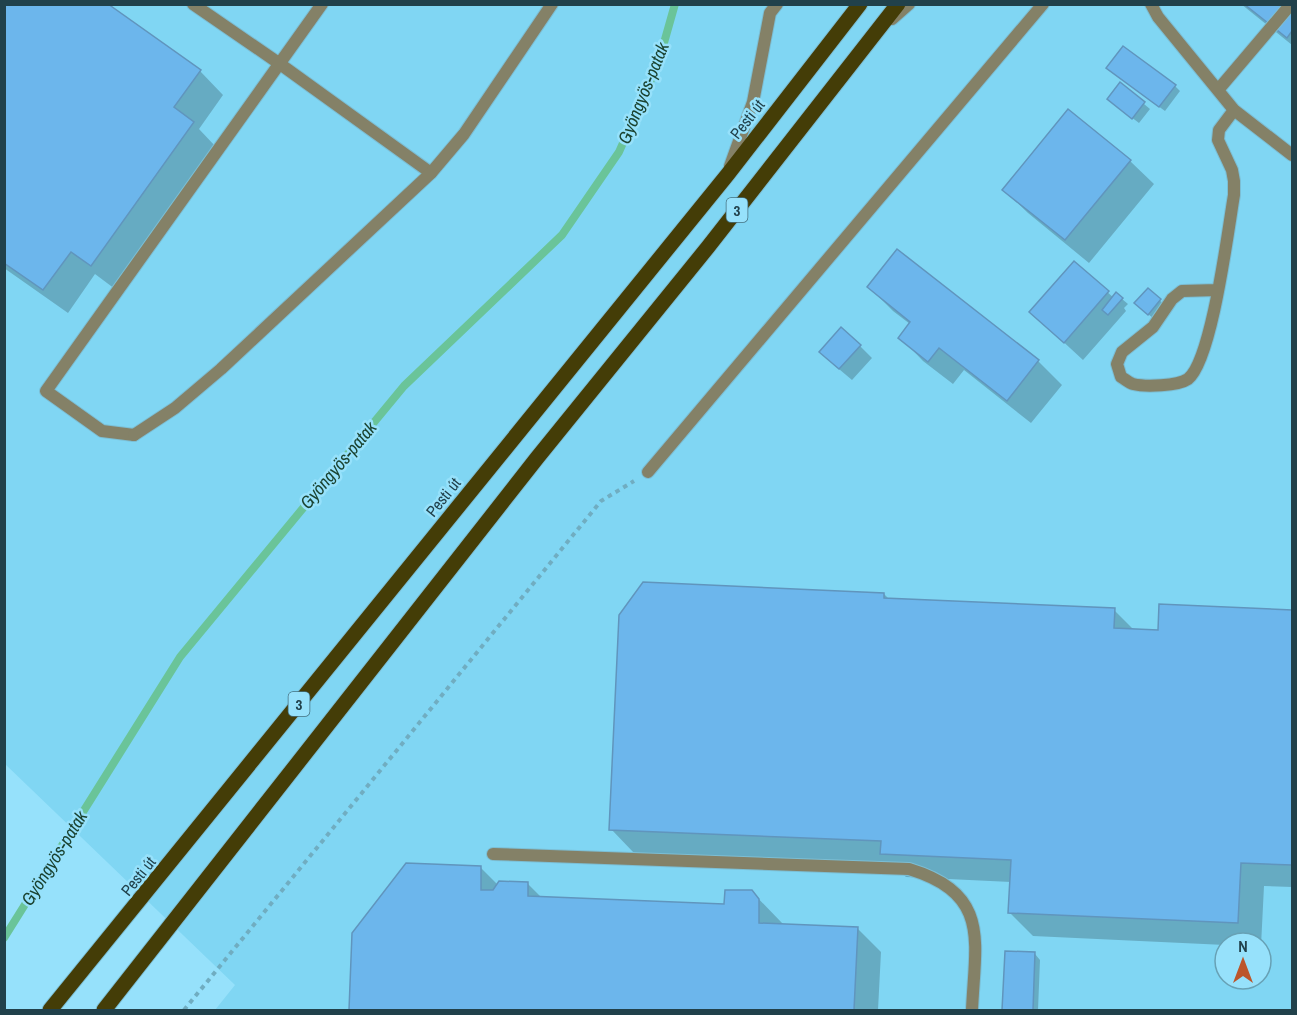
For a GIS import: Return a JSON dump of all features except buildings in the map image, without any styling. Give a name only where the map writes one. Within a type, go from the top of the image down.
[{"type":"main road","name":"Pesti út","points":[[50,1011],[728,174],[860,4]]},
{"type":"main road","name":"3","points":[[104,1011],[530,467],[708,247],[898,4]]},
{"type":"street","points":[[193,4],[431,173]]},
{"type":"street","points":[[322,4],[46,391],[102,431],[134,435],[175,408],[221,369],[431,173],[464,134],[552,4]]},
{"type":"street","points":[[728,174],[753,102],[770,13],[777,4]]},
{"type":"street","points":[[873,36],[909,4]]},
{"type":"street","points":[[648,472],[1043,4]]},
{"type":"street","points":[[1151,4],[1158,17],[1234,110],[1293,155]]},
{"type":"street","points":[[1218,90],[1292,4]]},
{"type":"street","points":[[1217,290],[1182,291],[1172,299],[1153,327],[1122,352],[1117,364],[1121,377],[1133,384],[1172,385],[1188,379],[1199,365],[1210,329],[1217,290],[1234,195],[1232,170],[1218,140],[1219,130],[1234,110]]},
{"type":"street","points":[[493,854],[909,869],[932,876],[950,888],[968,906],[975,930],[972,1011]]},
{"type":"path","points":[[184,1011],[601,501],[648,472]]},
{"type":"shaded area","points":[[4,5],[1292,5],[1292,1010],[215,1010],[235,985],[5,764]]},
{"type":"waterway","name":"Gyöngyös-patak","points":[[4,938],[180,657],[404,386],[562,235],[619,152],[658,64],[675,4]]}]
